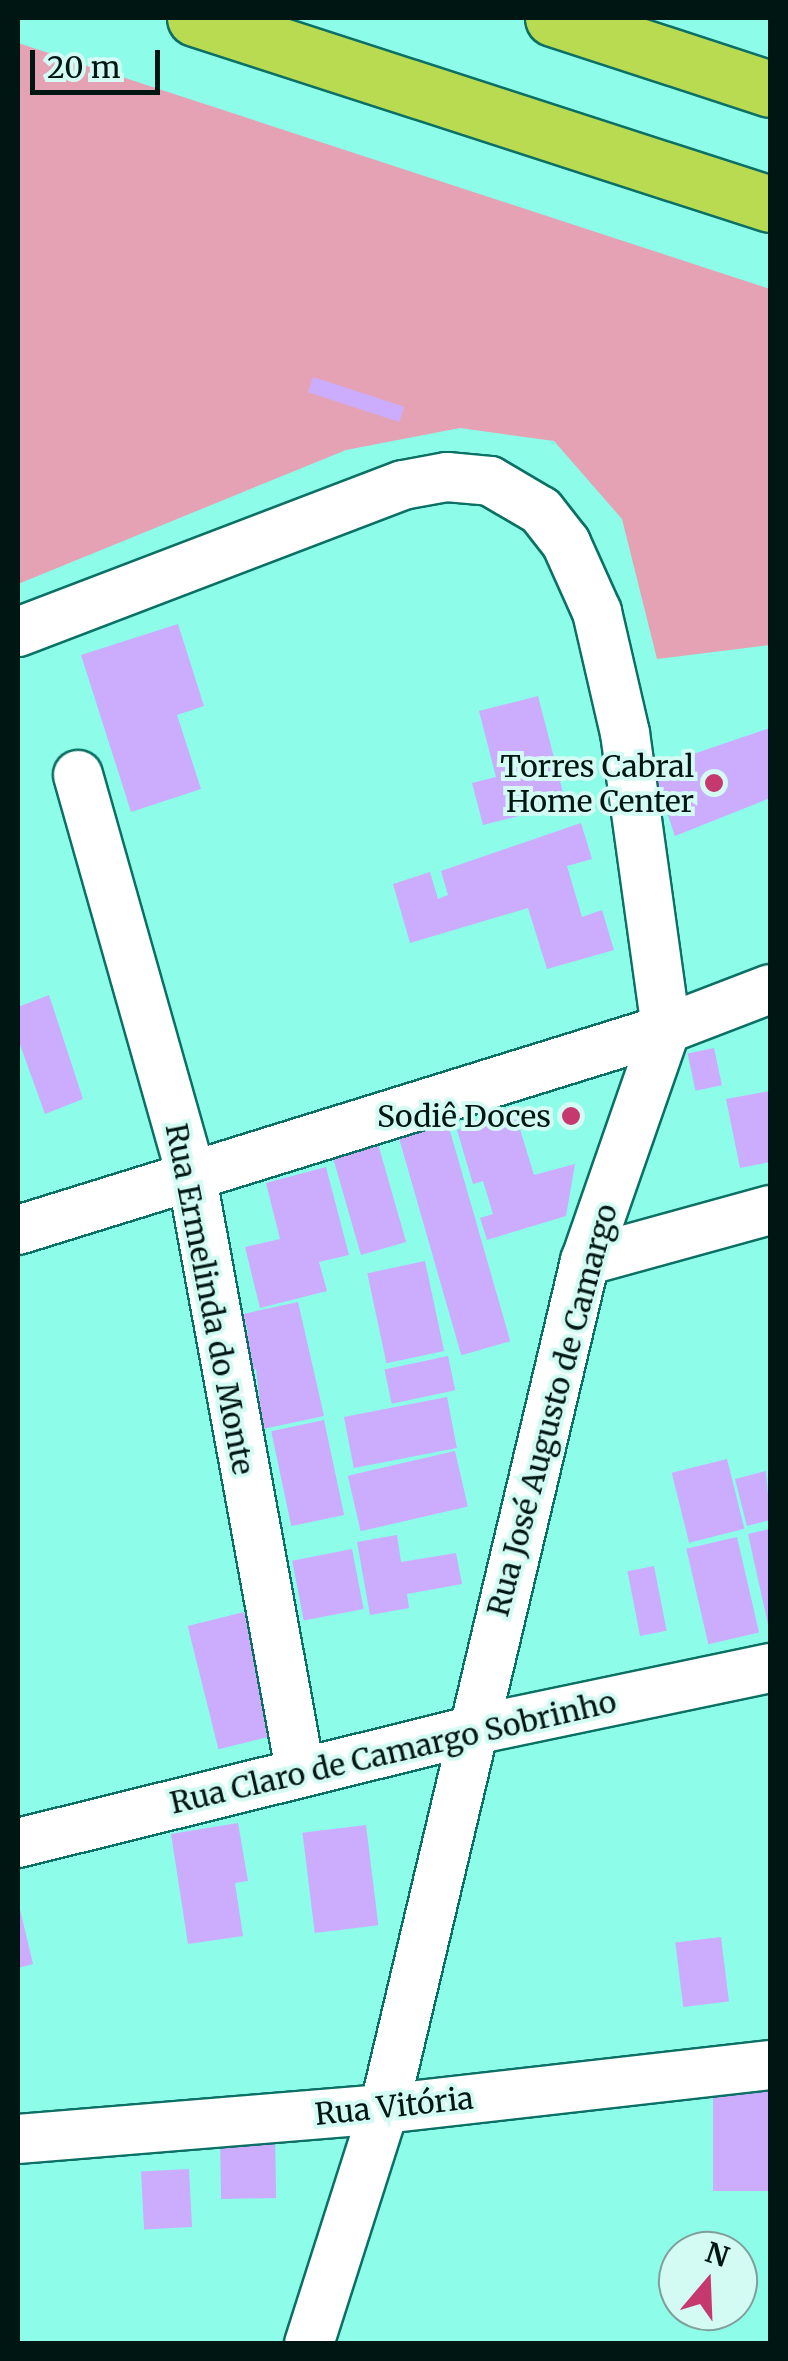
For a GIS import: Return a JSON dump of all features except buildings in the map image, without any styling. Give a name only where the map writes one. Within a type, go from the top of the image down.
[{"type":"highway","points":[[195,18],[770,204]]},
{"type":"highway","points":[[553,18],[770,89]]},
{"type":"street","name":"Rua José Augusto de Camargo","points":[[18,632],[404,485],[446,476],[514,489],[566,543],[597,612],[626,733],[666,1029],[586,1261],[469,1731],[384,2109],[310,2344]]},
{"type":"street","name":"Rua Ermelinda do Monte","points":[[78,775],[192,1178],[300,1770]]},
{"type":"street","points":[[18,1230],[666,1029],[770,989]]},
{"type":"street","points":[[586,1261],[770,1210]]},
{"type":"street","name":"Rua Claro de Camargo Sobrinho","points":[[18,1843],[300,1770],[770,1668]]},
{"type":"street","name":"Rua Vitória","points":[[18,2139],[384,2109],[770,2065]]},
{"type":"shaded area","points":[[18,43],[770,289],[770,645],[657,659],[622,519],[554,441],[460,428],[346,450],[18,584]]},
{"type":"place","name":"Torres Cabral Home Center","points":[[714,783]]},
{"type":"place","name":"Sodiê Doces","points":[[571,1116]]}]
